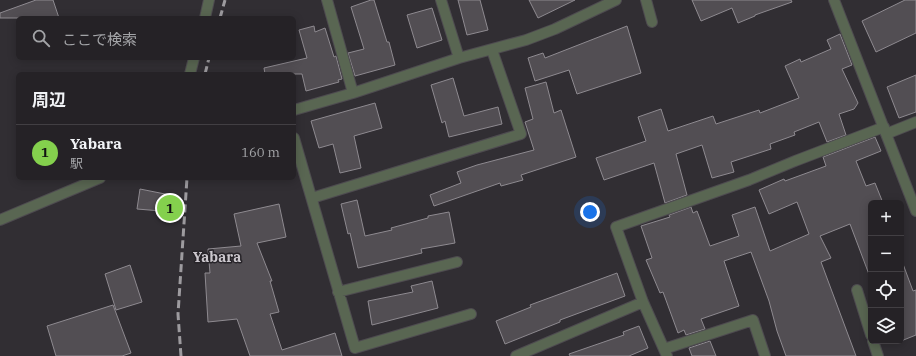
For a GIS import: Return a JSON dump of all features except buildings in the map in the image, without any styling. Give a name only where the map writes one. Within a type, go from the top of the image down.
[{"type":"street","points":[[206,16],[210,0]]},
{"type":"street","points":[[327,0],[353,93]]},
{"type":"street","points":[[441,0],[459,58]]},
{"type":"street","points":[[296,109],[353,93],[459,58],[492,50],[555,29],[616,0]]},
{"type":"street","points":[[646,0],[652,22]]},
{"type":"street","points":[[834,0],[916,211]]},
{"type":"street","points":[[312,198],[521,134],[492,50]]},
{"type":"street","points":[[190,72],[194,60]]},
{"type":"street","points":[[765,356],[754,320],[666,352],[643,302],[616,227],[749,180],[795,161],[885,130],[916,122]]},
{"type":"street","points":[[296,145],[355,348],[471,314]]},
{"type":"street","points":[[0,220],[95,180]]},
{"type":"street","points":[[338,292],[457,262]]},
{"type":"street","points":[[857,290],[868,325]]},
{"type":"street","points":[[516,356],[643,302]]},
{"type":"street","points":[[874,344],[878,356]]},
{"type":"railway","points":[[221,16],[225,0]]},
{"type":"railway","points":[[206,72],[208,60]]},
{"type":"railway","points":[[181,356],[178,314],[187,180]]},
{"type":"place","name":"Yabara","points":[[170,208]]},
{"type":"district","name":"Yabara","points":[[217,257]]}]
